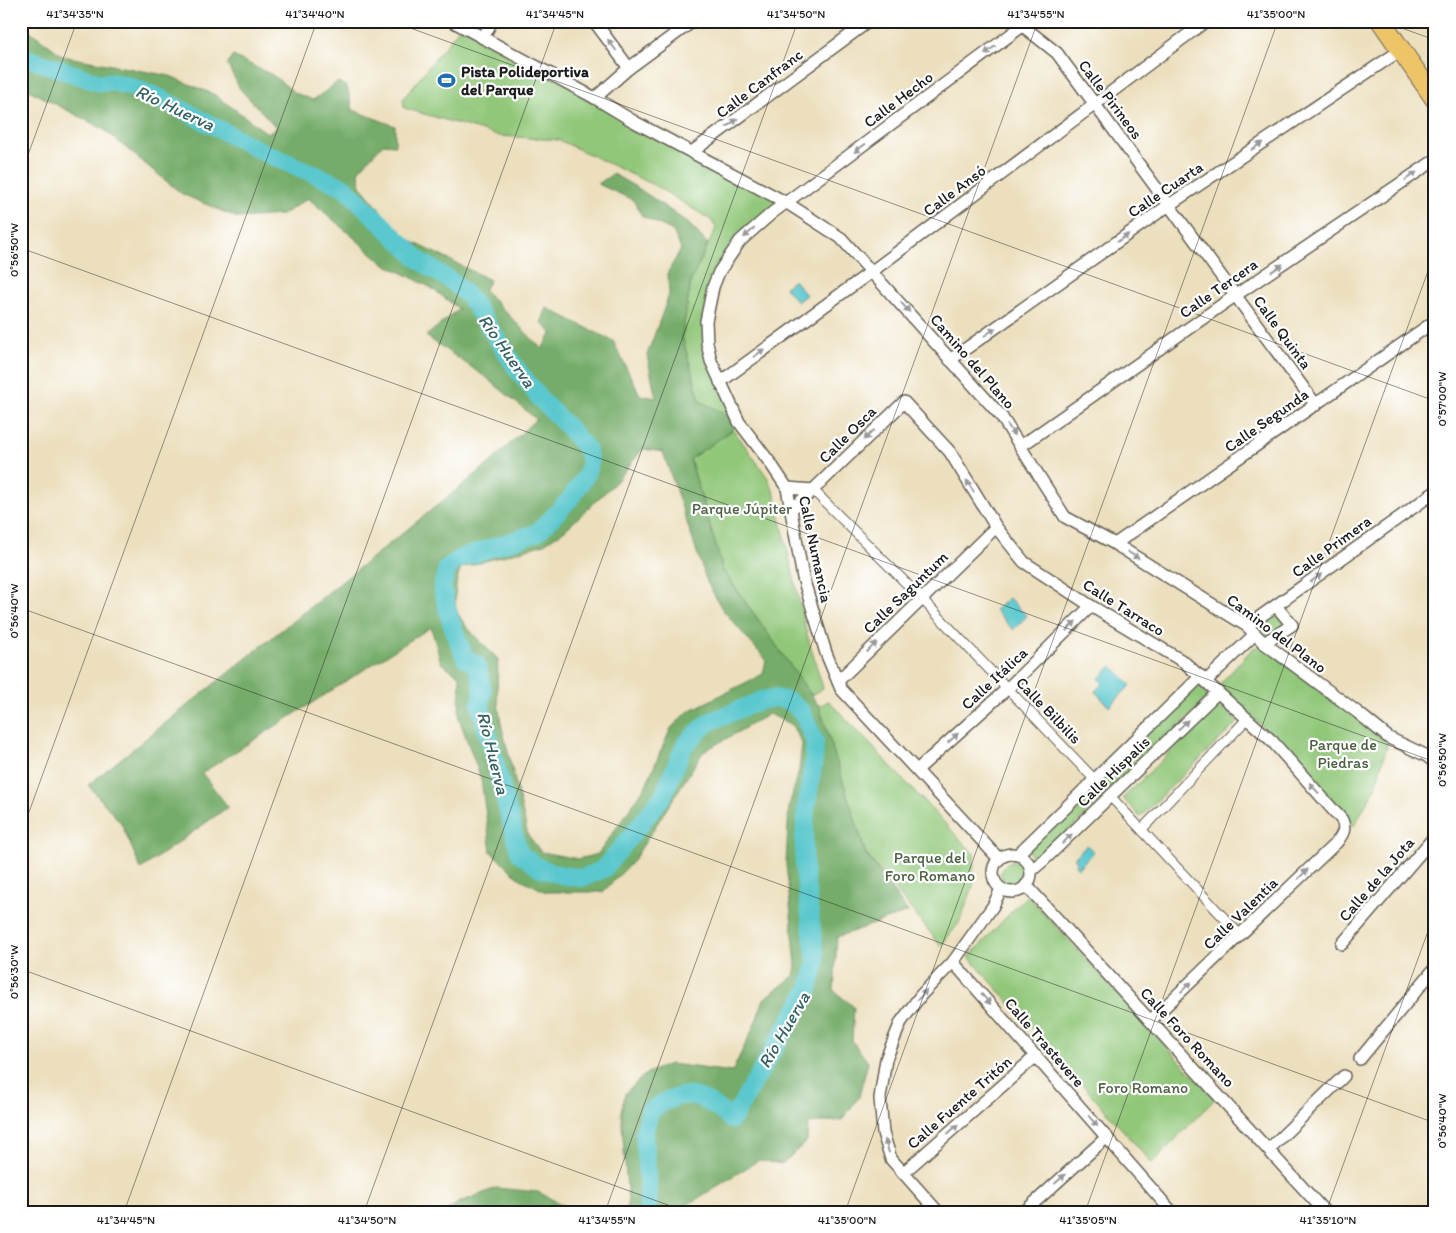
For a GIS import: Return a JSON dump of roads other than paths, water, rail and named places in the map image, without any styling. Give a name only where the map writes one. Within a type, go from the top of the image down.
[{"type":"highway","points":[[1381,21],[1435,99]]},
{"type":"street","name":"Camino del Plano","points":[[452,21],[595,98],[633,121],[787,202],[841,238],[1001,416],[1022,446],[1065,517],[1115,544],[1251,630],[1264,643],[1389,738],[1427,756],[1435,763]]},
{"type":"street","points":[[483,38],[492,21]]},
{"type":"street","points":[[594,21],[630,68]]},
{"type":"street","points":[[595,98],[630,68],[693,21]]},
{"type":"street","name":"Calle Canfranc","points":[[692,152],[870,21]]},
{"type":"street","name":"Calle Ansó","points":[[720,382],[872,272],[1206,21]]},
{"type":"street","name":"Calle Pirineos","points":[[1023,23],[1056,53],[1169,205]]},
{"type":"street","name":"Calle Hecho","points":[[787,202],[1023,23]]},
{"type":"street","name":"Calle Cuarta","points":[[950,360],[1169,205],[1401,50]]},
{"type":"street","name":"Calle Tercera","points":[[1022,446],[1236,295],[1435,160]]},
{"type":"street","name":"Calle Numancia","points":[[787,202],[740,241],[727,258],[713,287],[706,321],[707,343],[711,361],[739,422],[787,488],[803,578],[826,653],[841,689],[999,859]]},
{"type":"street","name":"Calle Quinta","points":[[1169,205],[1316,405]]},
{"type":"street","name":"Calle Segunda","points":[[1115,544],[1435,321]]},
{"type":"street","name":"Calle Osca","points":[[791,510],[904,402]]},
{"type":"street","name":"Calle Tarraco","points":[[904,402],[950,452],[996,527],[1024,562],[1091,606],[1184,662],[1272,741],[1342,820],[1344,825]]},
{"type":"street","points":[[787,488],[813,490]]},
{"type":"street","name":"Calle Bilbilis","points":[[813,490],[922,599],[1094,779]]},
{"type":"street","name":"Calle Primera","points":[[1251,630],[1276,606],[1435,492]]},
{"type":"street","name":"Calle Saguntum","points":[[838,681],[996,527]]},
{"type":"street","name":"Calle Itálica","points":[[917,770],[1008,688],[1091,606]]},
{"type":"street","points":[[1264,643],[1292,625],[1276,606]]},
{"type":"street","name":"Calle Hispalis","points":[[1017,855],[1094,779],[1204,679],[1251,630]]},
{"type":"street","name":"Calle Hispalis","points":[[1031,871],[1217,693]]},
{"type":"street","points":[[1142,829],[1247,719]]},
{"type":"street","points":[[1110,796],[1240,935]]},
{"type":"street","name":"Calle Valentia","points":[[1151,1020],[1337,842],[1344,832],[1344,825]]},
{"type":"street","name":"Calle de la Jota","points":[[1342,944],[1435,836]]},
{"type":"street","points":[[1010,854],[1017,855],[1026,861],[1031,871],[1029,881],[1017,891],[1006,892],[994,880],[995,863],[1010,854]]},
{"type":"street","name":"Calle Foro Romano","points":[[1026,885],[1325,1212]]},
{"type":"street","points":[[938,1212],[891,1159],[883,1133],[880,1098],[886,1059],[901,1022],[921,995],[953,962],[993,906],[1001,889]]},
{"type":"street","name":"Calle Trastevere","points":[[953,962],[1172,1212]]},
{"type":"street","points":[[1360,1059],[1435,968]]},
{"type":"street","name":"Calle Fuente Tritón","points":[[903,1172],[1036,1056]]},
{"type":"street","points":[[1269,1149],[1344,1076]]},
{"type":"street","points":[[1024,1212],[1107,1137]]},
{"type":"water","points":[[794,280],[806,295],[797,302],[785,287]]},
{"type":"water","points":[[1009,598],[1027,616],[1013,630],[995,610]]},
{"type":"water","points":[[1112,666],[1131,685],[1109,707],[1095,691],[1103,683],[1099,679]]},
{"type":"water","points":[[1087,845],[1094,852],[1078,868],[1075,865],[1077,860],[1074,858]]},
{"type":"waterway","name":"Río Huerva","points":[[21,56],[100,83],[111,82],[126,85],[158,97],[263,152],[344,187],[419,260],[454,283],[470,298],[517,369],[541,400],[586,448],[590,461],[587,474],[570,499],[538,532],[461,558],[447,568],[442,588],[451,622],[465,658],[477,665],[483,690],[480,704],[520,854],[540,868],[561,875],[582,878],[604,869],[663,796],[685,744],[709,722],[762,700],[775,698],[789,701],[802,712],[815,742],[806,809],[804,841],[804,868],[816,962],[809,989],[732,1120],[711,1104],[693,1096],[674,1098],[650,1111],[644,1134],[648,1212]]},
{"type":"place","name":"Pista Polideportiva del Parque","points":[[447,80]]},
{"type":"park label","name":"Parque Júpiter","points":[[742,508]]},
{"type":"park label","name":"Parque de Piedras","points":[[1343,753]]},
{"type":"park label","name":"Parque del Foro Romano","points":[[930,866]]},
{"type":"park label","name":"Foro Romano","points":[[1143,1087]]}]
